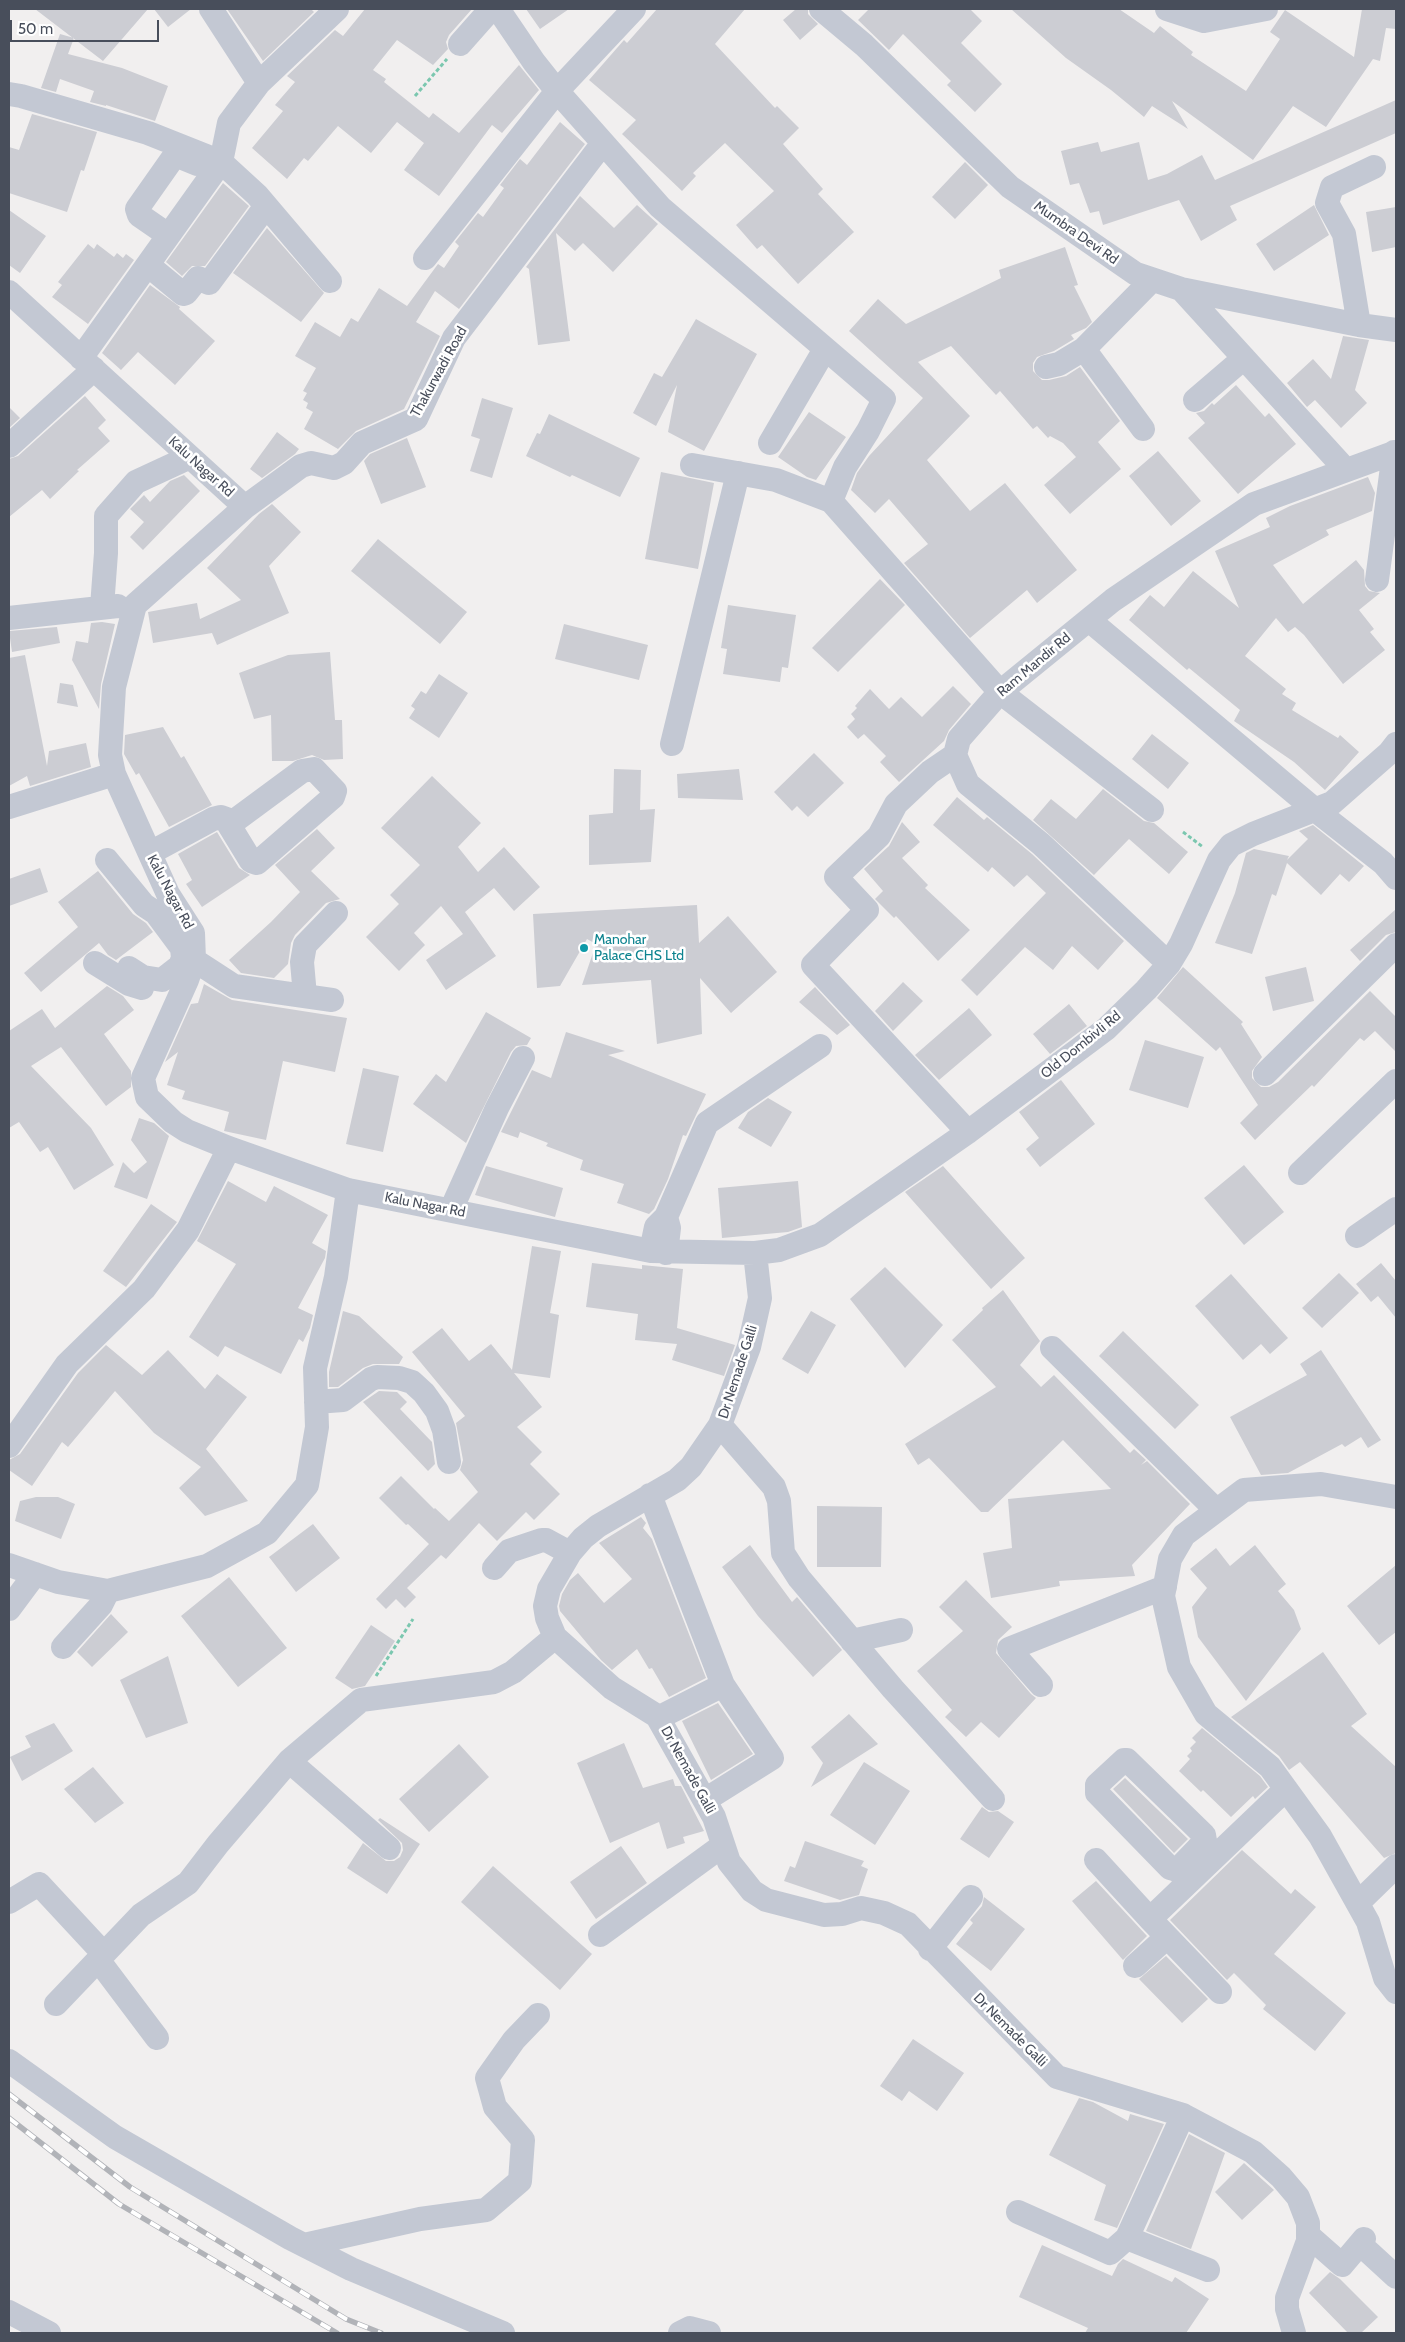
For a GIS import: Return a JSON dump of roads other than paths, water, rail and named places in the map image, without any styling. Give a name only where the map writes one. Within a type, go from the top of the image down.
[{"type":"street","points":[[211,9],[259,83]]},
{"type":"street","points":[[9,446],[88,363],[168,235],[200,159],[259,83],[337,9]]},
{"type":"street","points":[[460,44],[491,9]]},
{"type":"street","points":[[498,9],[534,62],[557,91],[660,207],[884,399],[868,432],[845,467],[831,501]]},
{"type":"street","points":[[424,258],[557,91],[634,9]]},
{"type":"street","name":"Mumbra Devi Rd","points":[[821,9],[864,45],[1010,187],[1136,274],[1181,289],[1358,325],[1396,330]]},
{"type":"street","points":[[1167,9],[1204,22],[1265,9]]},
{"type":"street","points":[[9,94],[102,119],[200,159],[266,206],[330,281]]},
{"type":"street","name":"Thakurwadi Road","points":[[245,508],[301,466],[311,463],[334,468],[344,463],[362,443],[416,419],[454,338],[602,143]]},
{"type":"street","points":[[168,235],[140,215],[137,209],[173,156],[177,154],[200,159]]},
{"type":"street","points":[[1358,325],[1344,234],[1327,202],[1332,187],[1374,167]]},
{"type":"street","points":[[154,270],[183,294],[186,293],[198,278],[209,283],[266,206]]},
{"type":"street","points":[[1046,367],[1059,364],[1084,349],[1152,280]]},
{"type":"street","points":[[1181,289],[1346,470]]},
{"type":"street","name":"Kalu Nagar Rd","points":[[9,292],[245,508],[135,605],[114,687],[110,755],[114,774],[168,894],[193,933],[194,960],[143,1078],[146,1098],[187,1132],[348,1190],[658,1252],[755,1253]]},
{"type":"street","points":[[770,443],[825,349]]},
{"type":"street","points":[[1084,349],[1143,429]]},
{"type":"street","points":[[1195,400],[1244,358]]},
{"type":"street","points":[[1377,580],[1395,452]]},
{"type":"street","name":"Ram Mandir Rd","points":[[956,755],[958,739],[1000,692],[1113,600],[1254,504],[1395,452]]},
{"type":"street","points":[[102,607],[106,553],[106,516],[136,482],[190,457]]},
{"type":"street","points":[[692,465],[776,480],[831,501],[1000,692],[1152,810]]},
{"type":"street","points":[[672,744],[738,473]]},
{"type":"street","points":[[9,618],[135,605]]},
{"type":"street","points":[[1089,620],[1314,809],[1383,863],[1396,878]]},
{"type":"street","name":"Old Dombivli Rd","points":[[755,1253],[780,1250],[820,1235],[968,1132],[1106,1029],[1146,990],[1169,964],[1182,944],[1219,860],[1231,845],[1253,834],[1332,803],[1389,753],[1396,744]]},
{"type":"street","points":[[968,1132],[813,965],[867,910],[836,877],[879,836],[896,804],[930,772],[956,755],[968,784],[1041,844],[1169,964]]},
{"type":"street","points":[[9,807],[114,774]]},
{"type":"street","points":[[150,853],[208,821],[221,817],[226,820]]},
{"type":"street","points":[[107,860],[144,910],[156,913],[182,948],[183,958],[180,966],[162,980],[143,977],[129,968]]},
{"type":"street","points":[[144,910],[168,894]]},
{"type":"street","points":[[305,996],[302,962],[305,945],[336,913]]},
{"type":"street","points":[[1265,1074],[1396,945]]},
{"type":"street","points":[[194,960],[234,986],[332,1000]]},
{"type":"street","points":[[95,963],[128,984],[180,996]]},
{"type":"street","points":[[658,1252],[669,1228],[666,1217],[707,1123],[820,1046]]},
{"type":"street","points":[[451,1210],[497,1108],[523,1058]]},
{"type":"street","points":[[1300,1173],[1396,1082]]},
{"type":"street","points":[[9,1446],[67,1364],[144,1289],[188,1230],[229,1148]]},
{"type":"street","points":[[9,1565],[58,1582],[108,1591],[207,1566],[267,1533],[307,1485],[317,1427],[315,1368],[336,1277],[348,1190]]},
{"type":"street","points":[[1357,1236],[1396,1209]]},
{"type":"street","name":"Dr Nemade Galli","points":[[755,1253],[760,1298],[749,1347],[720,1425],[691,1467],[677,1480],[598,1526],[583,1538],[570,1553],[549,1589],[545,1606],[547,1618],[555,1637],[612,1688],[658,1718],[714,1817],[722,1846],[729,1862],[752,1891],[766,1900],[824,1915],[842,1914],[861,1908],[884,1913],[908,1924],[1057,2077],[1183,2115],[1253,2152],[1281,2177],[1298,2197],[1308,2223],[1308,2239]]},
{"type":"street","points":[[1052,1348],[1216,1510]]},
{"type":"street","points":[[316,1402],[343,1400],[370,1379],[377,1377],[399,1378],[412,1382],[424,1393],[437,1411],[444,1430],[449,1462]]},
{"type":"street","points":[[720,1425],[774,1487],[778,1501],[783,1553],[799,1578],[852,1641],[993,1798]]},
{"type":"street","points":[[1396,1498],[1321,1484],[1244,1490],[1184,1535],[1170,1560],[1163,1596],[1179,1668],[1206,1714],[1270,1768],[1320,1836],[1388,1956],[1385,1978],[1396,1992]]},
{"type":"street","points":[[650,1495],[723,1685],[772,1758],[705,1800]]},
{"type":"street","points":[[494,1568],[509,1550],[542,1540],[546,1540],[570,1553]]},
{"type":"street","points":[[9,1609],[35,1574]]},
{"type":"street","points":[[1041,1684],[1009,1649],[1165,1586]]},
{"type":"street","points":[[64,1647],[101,1605],[108,1591]]},
{"type":"street","points":[[852,1641],[901,1630]]},
{"type":"street","points":[[56,2004],[141,1915],[188,1883],[218,1844],[289,1761],[361,1700],[494,1682],[512,1672],[555,1637]]},
{"type":"street","points":[[658,1718],[723,1685]]},
{"type":"street","points":[[1150,1919],[1183,1876],[1205,1841],[1204,1835],[1127,1760],[1124,1760],[1097,1785],[1097,1792],[1170,1868],[1183,1876]]},
{"type":"street","points":[[289,1761],[389,1848]]},
{"type":"street","points":[[1183,1876],[1286,1789]]},
{"type":"street","points":[[600,1935],[722,1846]]},
{"type":"street","points":[[1096,1860],[1220,1992]]},
{"type":"street","points":[[1358,1903],[1396,1866]]},
{"type":"street","points":[[9,1902],[39,1884],[102,1958],[157,2038]]},
{"type":"street","points":[[930,1948],[970,1898]]},
{"type":"street","points":[[1135,1966],[1167,1937]]},
{"type":"street","points":[[304,2245],[420,2219],[486,2210],[520,2181],[522,2140],[494,2107],[488,2078],[514,2040],[538,2015]]},
{"type":"street","points":[[9,2061],[115,2137],[304,2245],[350,2269],[503,2333]]},
{"type":"street","points":[[1018,2212],[1110,2253],[1127,2238],[1183,2115]]},
{"type":"street","points":[[1127,2238],[1208,2270]]},
{"type":"street","points":[[1308,2239],[1342,2265],[1362,2241],[1396,2277]]},
{"type":"street","points":[[1308,2239],[1336,2268]]},
{"type":"street","points":[[1294,2333],[1287,2309],[1287,2298],[1308,2239]]},
{"type":"street","points":[[9,2312],[49,2333]]},
{"type":"street","points":[[680,2333],[690,2328],[709,2333]]},
{"type":"railway","points":[[9,2094],[130,2187],[346,2319],[381,2333]]},
{"type":"railway","points":[[9,2118],[119,2204],[337,2333]]},
{"type":"place","name":"Manohar Palace CHS Ltd","points":[[584,948]]}]
